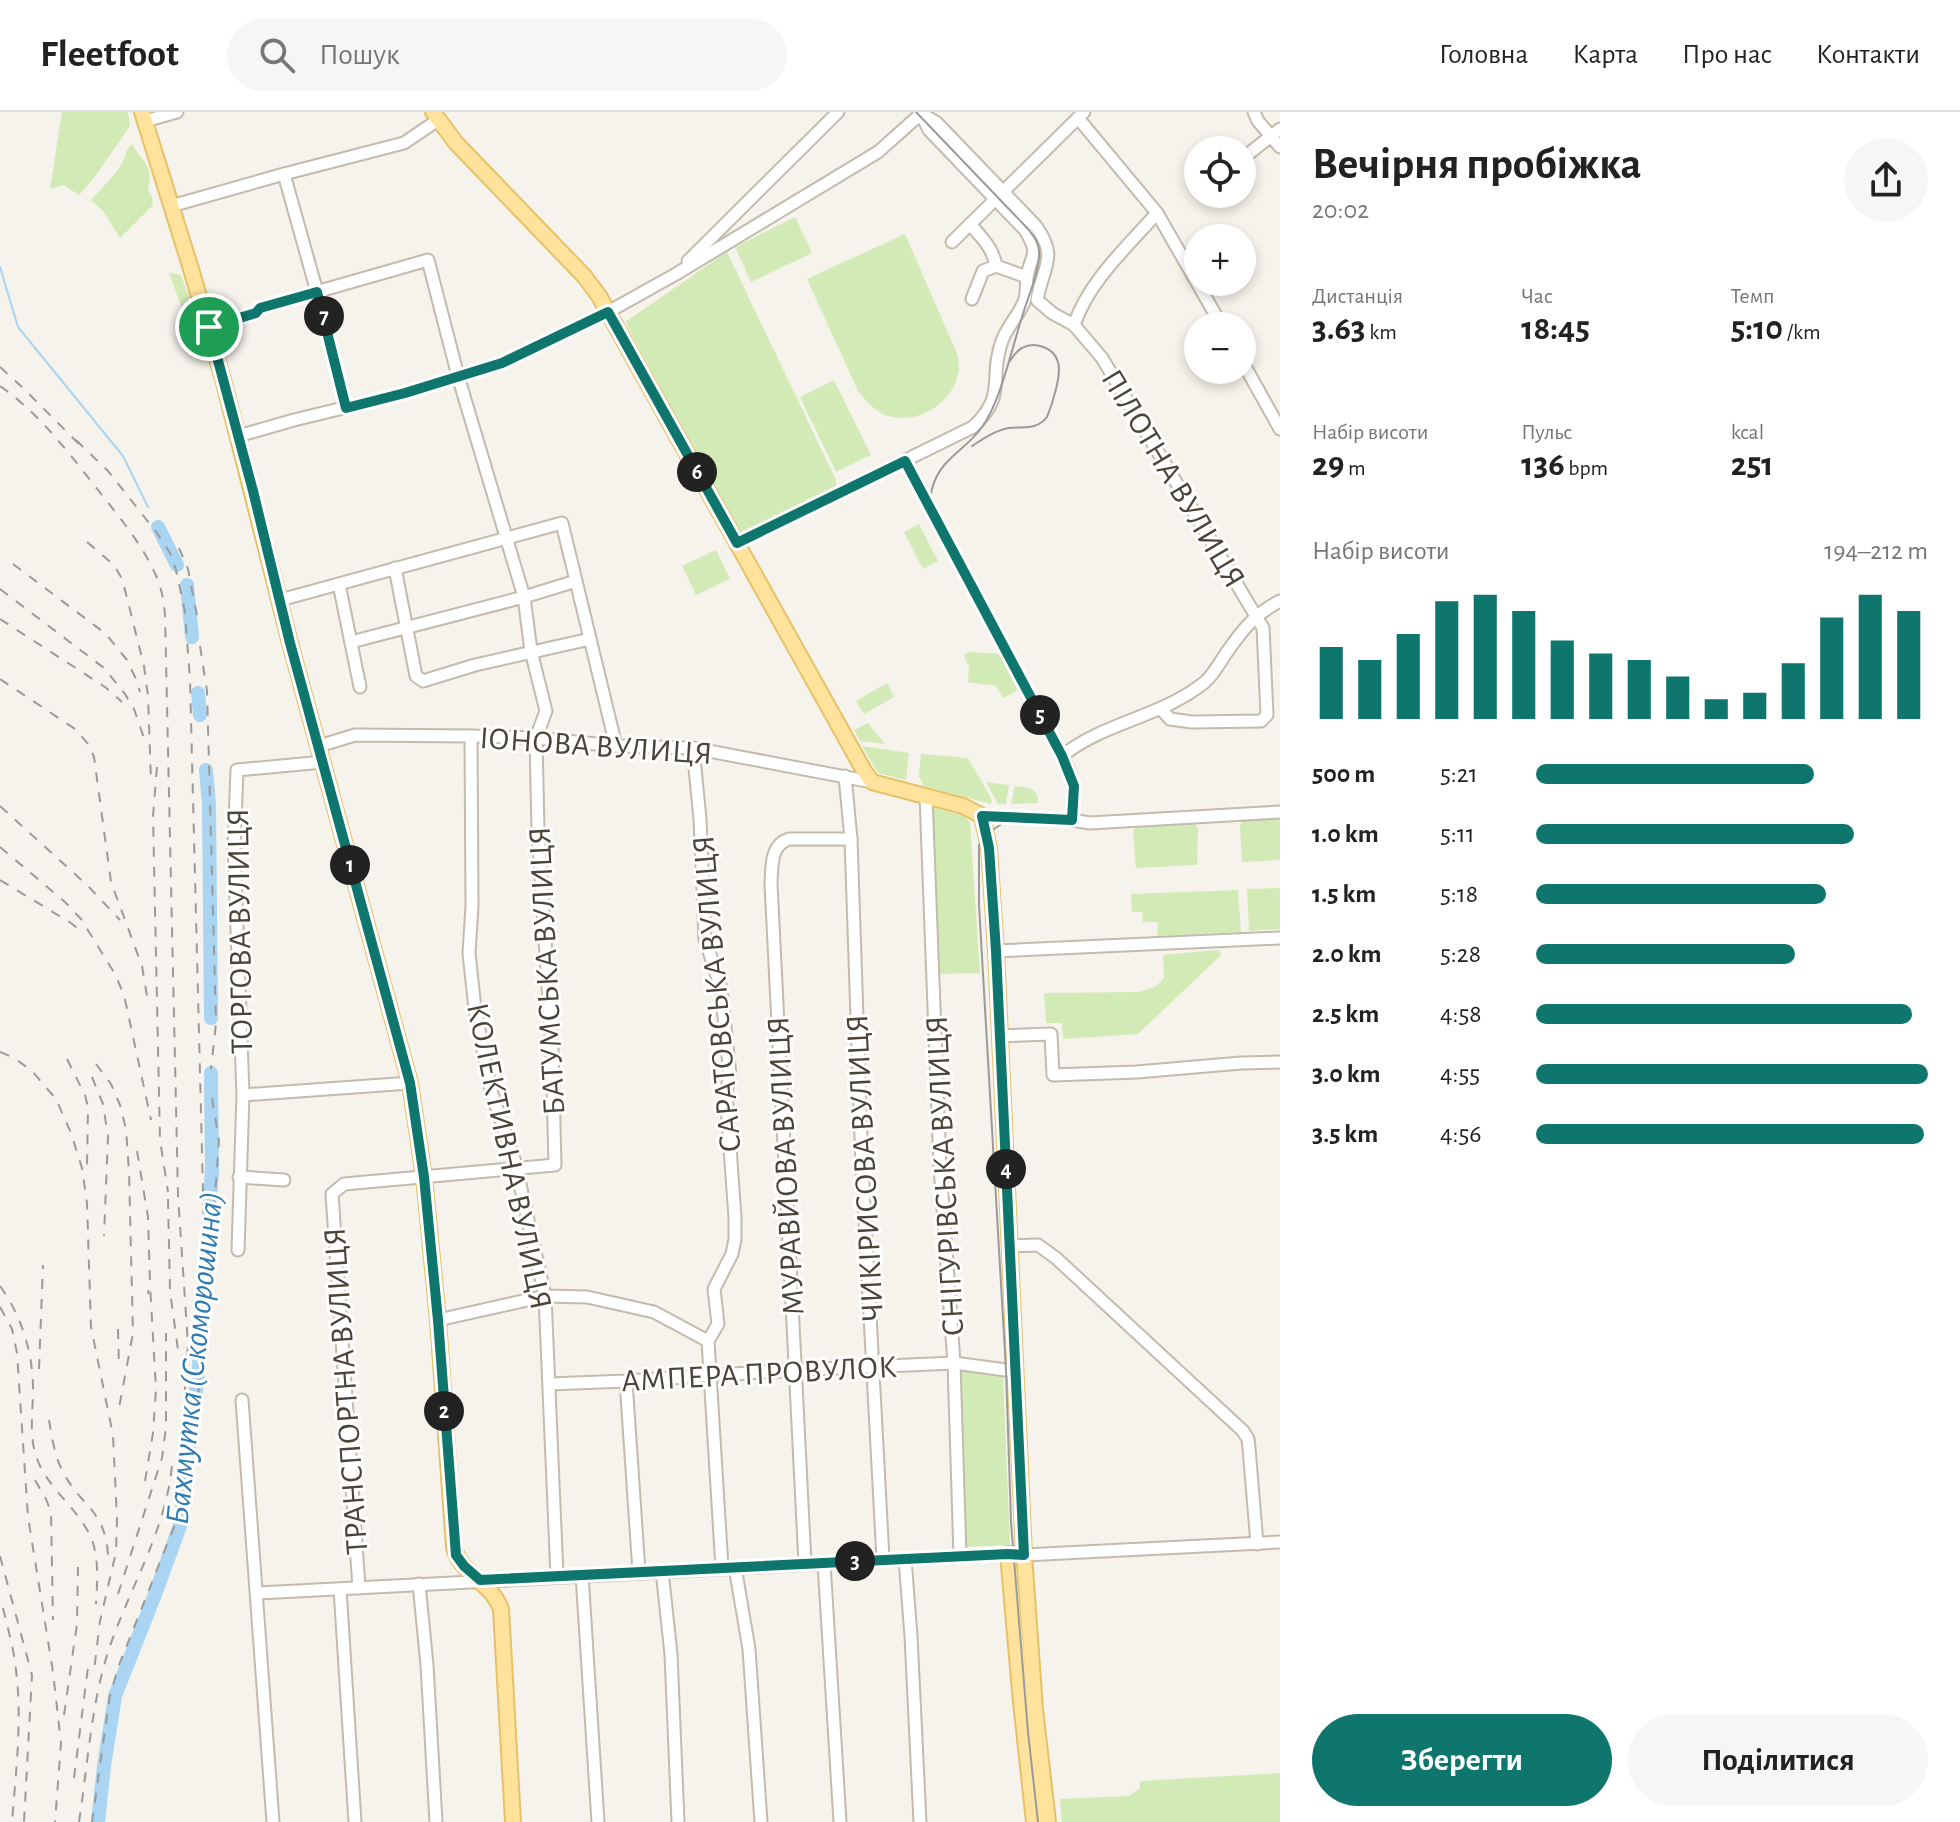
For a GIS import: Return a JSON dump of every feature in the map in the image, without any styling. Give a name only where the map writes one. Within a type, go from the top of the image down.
[{"type":"main road","points":[[436,116],[456,143],[585,277],[608,312],[872,782],[963,806],[982,816],[989,848],[996,951],[1024,1555],[1035,1709],[1048,1822]]},
{"type":"main road","points":[[143,117],[209,327],[410,1083],[424,1177],[438,1320],[454,1547],[464,1566],[495,1596],[501,1609],[513,1822]]},
{"type":"main road","points":[[1024,1555],[1008,1554],[1034,1822]]},
{"type":"street","points":[[143,117],[177,112]]},
{"type":"street","points":[[676,274],[838,112]]},
{"type":"street","points":[[1254,112],[1258,121],[1276,133],[1280,147]]},
{"type":"street","points":[[238,436],[405,393],[502,363],[608,312],[676,274],[878,152],[921,113],[937,123],[999,196],[1034,245],[1034,258],[1023,303],[1001,342],[995,398],[986,415],[973,427],[737,543]]},
{"type":"street","points":[[952,242],[1081,115],[1157,213],[1214,312]]},
{"type":"street","points":[[171,206],[404,143],[436,116]]},
{"type":"street","points":[[1256,148],[1276,133]]},
{"type":"street","points":[[284,174],[346,408]]},
{"type":"street","name":"ПІЛОТНА ВУЛИЦЯ","points":[[999,196],[1046,239],[1049,251],[1037,300],[1074,325],[1102,358],[1263,628],[1267,715],[1261,721],[1192,722],[1170,719],[1161,709]]},
{"type":"street","points":[[1074,325],[1080,309],[1100,278],[1157,213]]},
{"type":"street","points":[[970,224],[989,246],[996,266]]},
{"type":"street","points":[[209,327],[256,313],[260,308],[428,260],[458,376],[524,597],[531,651],[546,711],[536,738]]},
{"type":"street","points":[[972,299],[983,271],[996,266],[1027,277]]},
{"type":"street","points":[[1255,384],[1280,429]]},
{"type":"street","points":[[905,461],[1062,756],[1074,786],[1072,820]]},
{"type":"street","points":[[280,600],[562,523],[616,746]]},
{"type":"street","points":[[395,568],[416,676],[423,681],[531,651],[590,639]]},
{"type":"street","points":[[351,642],[576,581]]},
{"type":"street","points":[[339,584],[360,687]]},
{"type":"street","points":[[1062,756],[1104,731],[1161,709],[1207,680],[1256,616],[1280,601]]},
{"type":"street","name":"ІОНОВА ВУЛИЦЯ","points":[[319,746],[355,735],[536,738],[616,746],[693,748],[872,782]]},
{"type":"street","name":"КОЛЕКТИВНА ВУЛИЦЯ","points":[[471,736],[470,967],[491,1091],[516,1168],[545,1296],[557,1576]]},
{"type":"street","name":"БАТУМСЬКА ВУЛИЦЯ","points":[[516,1168],[555,1165],[536,738]]},
{"type":"street","name":"САРАТОВСЬКА ВУЛИЦЯ","points":[[693,748],[700,819],[705,939],[721,988],[730,1075],[726,1091],[735,1239],[732,1254],[714,1289],[718,1324],[708,1341],[722,1568]]},
{"type":"street","name":"ТОРГОВА ВУЛИЦЯ","points":[[238,1250],[243,1095],[234,847],[237,770],[323,762]]},
{"type":"street","name":"ЧИКІРИСОВА ВУЛИЦЯ","points":[[845,776],[851,839],[862,1166],[883,1559]]},
{"type":"street","name":"СНІГУРІВСЬКА ВУЛИЦЯ","points":[[926,796],[940,1166],[954,1363],[960,1556]]},
{"type":"street","points":[[982,816],[1090,823],[1280,812]]},
{"type":"street","name":"МУРАВЙОВА ВУЛИЦЯ","points":[[805,1564],[772,870],[775,850],[781,842],[789,839],[851,839]]},
{"type":"street","points":[[996,951],[1280,938]]},
{"type":"street","points":[[999,1036],[1051,1034],[1053,1075],[1280,1062]]},
{"type":"street","points":[[243,1095],[410,1083]]},
{"type":"street","points":[[424,1177],[516,1168]]},
{"type":"street","points":[[239,1177],[284,1180]]},
{"type":"street","name":"ТРАНСПОРТНА ВУЛИЦЯ","points":[[359,1588],[332,1194],[344,1184],[424,1177]]},
{"type":"street","points":[[1010,1246],[1038,1245],[1056,1258],[1243,1431],[1248,1439],[1257,1544]]},
{"type":"street","points":[[438,1320],[545,1296],[587,1297],[654,1312],[708,1341]]},
{"type":"street","name":"АМПЕРА ПРОВУЛОК","points":[[550,1384],[954,1363],[1016,1370]]},
{"type":"street","points":[[626,1381],[639,1572]]},
{"type":"street","points":[[242,1400],[273,1822]]},
{"type":"street","points":[[1024,1555],[1280,1542]]},
{"type":"street","points":[[258,1593],[1008,1554]]},
{"type":"street","points":[[905,1559],[920,1822]]},
{"type":"street","points":[[824,1563],[840,1822]]},
{"type":"street","points":[[735,1567],[749,1649],[761,1822]]},
{"type":"street","points":[[662,1571],[671,1654],[678,1822]]},
{"type":"street","points":[[582,1575],[598,1822]]},
{"type":"street","points":[[419,1584],[436,1822]]},
{"type":"street","points":[[340,1589],[355,1822]]},
{"type":"green space","points":[[62,112],[128,112],[130,126],[79,195],[64,185],[50,189]]},
{"type":"green space","points":[[132,144],[149,170],[148,190],[153,205],[120,238],[103,211],[91,200],[117,170]]},
{"type":"green space","points":[[795,217],[812,253],[751,282],[735,247]]},
{"type":"green space","points":[[905,234],[958,356],[959,372],[955,384],[942,402],[924,414],[903,418],[882,413],[858,391],[807,279]]},
{"type":"green space","points":[[727,252],[836,480],[836,491],[740,536],[625,322]]},
{"type":"green space","points":[[169,273],[181,275],[197,320],[187,322]]},
{"type":"green space","points":[[834,380],[871,455],[836,472],[800,397]]},
{"type":"green space","points":[[919,524],[938,561],[923,569],[904,532]]},
{"type":"green space","points":[[716,550],[730,579],[696,595],[682,566]]},
{"type":"green space","points":[[969,652],[1002,654],[1020,689],[1003,698],[996,686],[968,682],[969,667],[964,655]]},
{"type":"green space","points":[[887,683],[894,697],[864,714],[856,701]]},
{"type":"green space","points":[[868,723],[885,744],[860,741],[854,730]]},
{"type":"green space","points":[[862,746],[909,753],[906,780],[878,773]]},
{"type":"green space","points":[[921,754],[968,758],[992,800],[991,804],[924,786],[919,776]]},
{"type":"green space","points":[[986,782],[1009,785],[1006,804],[998,804]]},
{"type":"green space","points":[[1015,786],[1034,791],[1038,803],[1011,804]]},
{"type":"green space","points":[[933,808],[964,816],[970,823],[980,973],[938,974]]},
{"type":"green space","points":[[1280,818],[1280,860],[1242,862],[1242,822]]},
{"type":"green space","points":[[1191,823],[1198,828],[1197,865],[1136,868],[1135,827]]},
{"type":"green space","points":[[1280,888],[1280,929],[1249,931],[1247,889]]},
{"type":"green space","points":[[1238,890],[1241,932],[1157,936],[1158,922],[1143,922],[1142,912],[1132,912],[1131,894]]},
{"type":"green space","points":[[1218,950],[1222,954],[1138,1034],[1063,1039],[1062,1023],[1046,1023],[1044,993],[1139,992],[1155,987],[1164,978],[1163,955]]},
{"type":"green space","points":[[958,1367],[1003,1373],[1010,1545],[965,1547]]},
{"type":"green space","points":[[1280,1773],[1280,1822],[1062,1822],[1060,1799],[1129,1796],[1140,1788],[1140,1781]]},
{"type":"waterway","name":"Бахмутка (Скоморошина)","points":[[0,267],[18,327],[123,456],[148,507]]},
{"type":"waterway","name":"Бахмутка (Скоморошина)","points":[[158,527],[177,565]]},
{"type":"waterway","name":"Бахмутка (Скоморошина)","points":[[187,585],[192,637]]},
{"type":"waterway","name":"Бахмутка (Скоморошина)","points":[[198,693],[200,715]]},
{"type":"waterway","name":"Бахмутка (Скоморошина)","points":[[206,770],[211,1018]]},
{"type":"waterway","name":"Бахмутка (Скоморошина)","points":[[98,1822],[115,1696],[180,1526],[199,1365],[212,1170],[211,1073]]},
{"type":"tram line","points":[[916,112],[1029,230],[1039,249],[1035,276],[994,404],[974,437],[943,467],[930,500],[1076,781],[1077,794],[1073,807],[1064,817],[1053,821],[1003,823],[985,835],[979,845],[979,905],[1006,1370],[1011,1522],[1038,1822]]},
{"type":"tram line","points":[[972,446],[999,431],[1034,426],[1047,417],[1058,382],[1056,357],[1048,349],[1032,345],[1020,349],[1009,362]]},
{"type":"railway","points":[[0,367],[83,448]]},
{"type":"railway","points":[[0,386],[53,434],[130,532],[157,578],[165,615],[178,1195],[188,1345],[186,1429],[176,1522],[110,1695],[92,1822]]},
{"type":"railway","points":[[76,440],[108,471],[170,553],[185,612],[190,680],[204,1231],[196,1321]]},
{"type":"railway","points":[[87,542],[114,565],[125,590],[144,666],[151,780]]},
{"type":"railway","points":[[179,548],[188,569],[198,621]]},
{"type":"railway","points":[[13,564],[106,634],[127,660],[140,692]]},
{"type":"railway","points":[[0,589],[104,668],[134,709],[144,738]]},
{"type":"railway","points":[[0,619],[105,687],[122,702]]},
{"type":"railway","points":[[200,646],[207,691],[216,1023],[211,1069]]},
{"type":"railway","points":[[0,679],[75,729],[89,745],[94,757],[111,882],[142,966],[148,1002]]},
{"type":"railway","points":[[157,767],[153,816],[160,1140],[168,1192]]},
{"type":"railway","points":[[0,806],[88,886],[120,920]]},
{"type":"railway","points":[[0,847],[81,919],[115,974],[124,995],[151,1120]]},
{"type":"railway","points":[[0,880],[82,932]]},
{"type":"railway","points":[[0,1052],[32,1071],[56,1099],[82,1168],[87,1203],[91,1327],[113,1435],[117,1519],[116,1552],[100,1621],[94,1671]]},
{"type":"railway","points":[[67,1059],[88,1107],[87,1167]]},
{"type":"railway","points":[[96,1064],[111,1084],[120,1105],[126,1129],[129,1171],[133,1333],[119,1408]]},
{"type":"railway","points":[[92,1077],[103,1104],[108,1137],[104,1236]]},
{"type":"railway","points":[[212,1098],[219,1141],[213,1221]]},
{"type":"railway","points":[[137,1151],[148,1217],[148,1294]]},
{"type":"railway","points":[[168,1199],[170,1291],[178,1350]]},
{"type":"railway","points":[[39,1369],[43,1265]]},
{"type":"railway","points":[[145,1481],[156,1389],[150,1284]]},
{"type":"railway","points":[[0,1286],[14,1309],[28,1348],[36,1456],[48,1479],[81,1520],[93,1543],[97,1566],[96,1604]]},
{"type":"railway","points":[[0,1307],[12,1329],[17,1353],[28,1517],[61,1743],[55,1822]]},
{"type":"railway","points":[[196,1418],[206,1309]]},
{"type":"railway","points":[[118,1329],[119,1369]]},
{"type":"railway","points":[[118,1594],[162,1458],[166,1427],[166,1333]]},
{"type":"railway","points":[[49,1420],[61,1468],[103,1528],[108,1555]]},
{"type":"railway","points":[[79,1822],[94,1711],[104,1667],[118,1623],[163,1512],[172,1465]]},
{"type":"railway","points":[[35,1480],[51,1512],[53,1620]]},
{"type":"railway","points":[[0,1556],[32,1675],[24,1822]]},
{"type":"railway","points":[[64,1715],[77,1624],[78,1567]]},
{"type":"railway","points":[[3,1608],[14,1656],[18,1702],[12,1822]]},
{"type":"railway","points":[[74,1778],[89,1659]]},
{"type":"route","points":[[317,292],[346,408],[502,363],[608,312],[737,543],[905,461],[1062,756],[1074,786],[1072,820],[982,816],[989,848],[996,951],[1024,1555],[883,1559],[480,1580],[456,1555],[438,1320],[424,1177],[410,1083],[290,643],[209,327],[317,292]]}]
